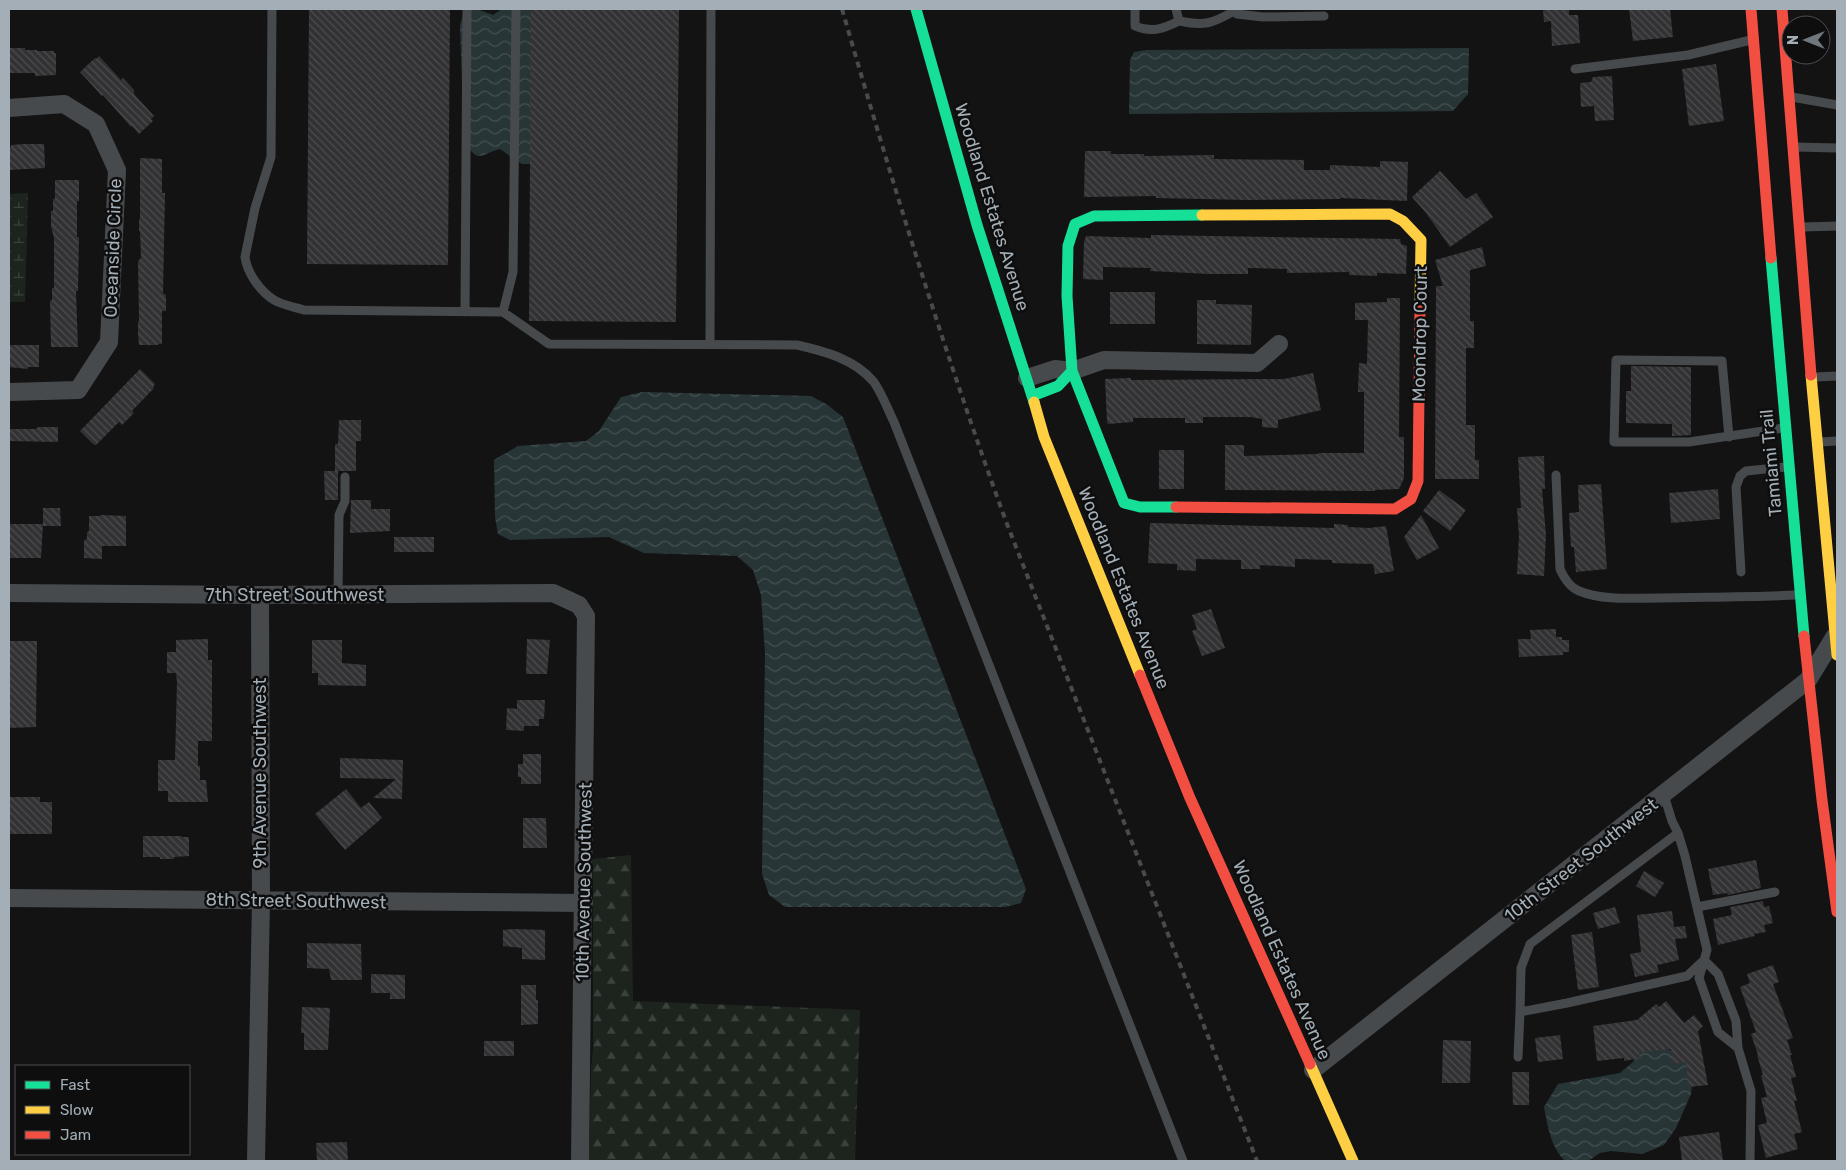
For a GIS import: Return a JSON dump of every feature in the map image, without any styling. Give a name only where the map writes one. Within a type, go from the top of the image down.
[{"type":"street","name":"Woodland Estates Avenue","points":[[916,9],[977,225],[1027,378],[1044,437],[1190,798],[1353,1161]]},
{"type":"street","name":"Tamiami Trail","points":[[1751,9],[1808,680],[1817,766],[1837,912]]},
{"type":"street","points":[[1782,9],[1817,442],[1837,655]]},
{"type":"street","name":"Oceanside Circle","points":[[9,108],[64,104],[96,124],[117,170],[109,342],[78,390],[9,392]]},
{"type":"street","points":[[1763,148],[1794,147]]},
{"type":"street","name":"Moondrop Court","points":[[1390,214],[1403,221],[1420,240],[1418,481],[1411,499],[1395,509],[1140,507],[1124,503],[1072,371],[1066,296],[1068,246],[1075,224],[1094,216],[1390,214]]},
{"type":"street","points":[[1027,378],[1055,369],[1072,371],[1104,360],[1257,363],[1279,344]]},
{"type":"street","points":[[1032,396],[1058,386],[1072,371]]},
{"type":"street","name":"7th Street Southwest","points":[[9,594],[338,595],[553,593],[579,605]]},
{"type":"street","name":"9th Avenue Southwest","points":[[256,1161],[261,901],[260,595]]},
{"type":"street","name":"10th Avenue Southwest","points":[[579,605],[586,616],[580,1161]]},
{"type":"street","name":"10th Street Southwest","points":[[1313,1070],[1808,680],[1836,636]]},
{"type":"street","name":"8th Street Southwest","points":[[9,898],[584,903]]},
{"type":"lane","points":[[272,9],[271,157],[255,208],[245,257],[246,265],[257,284],[274,300],[304,310],[503,312],[549,344],[797,344],[840,358],[873,381],[894,422],[1183,1161]]},
{"type":"lane","points":[[464,312],[467,9]]},
{"type":"lane","points":[[503,312],[513,272],[516,9]]},
{"type":"lane","points":[[710,344],[712,9]]},
{"type":"lane","points":[[1135,9],[1135,26],[1146,30],[1166,27],[1179,21],[1203,25],[1222,18],[1233,10],[1237,14],[1263,18],[1324,16]]},
{"type":"lane","points":[[1176,9],[1179,21]]},
{"type":"lane","points":[[1575,69],[1688,55],[1754,39]]},
{"type":"lane","points":[[1789,97],[1837,105]]},
{"type":"lane","points":[[1794,147],[1837,148]]},
{"type":"lane","points":[[1800,228],[1837,226]]},
{"type":"lane","points":[[1729,437],[1722,361],[1616,360],[1614,442],[1689,442],[1729,437],[1786,428]]},
{"type":"lane","points":[[1812,377],[1837,376]]},
{"type":"lane","points":[[1817,442],[1837,441]]},
{"type":"lane","points":[[1741,572],[1736,487],[1740,476],[1746,471],[1789,467]]},
{"type":"lane","points":[[1556,475],[1560,568],[1563,577],[1577,590],[1597,596],[1619,598],[1800,595]]},
{"type":"lane","points":[[338,595],[339,515],[345,501],[345,477]]},
{"type":"lane","points":[[1664,795],[1685,856],[1707,950],[1699,978],[1718,1032],[1738,1048]]},
{"type":"lane","points":[[1518,1057],[1521,968],[1530,944],[1678,833]]},
{"type":"lane","points":[[1697,907],[1775,892]]},
{"type":"lane","points":[[1520,1012],[1687,976],[1704,960]]},
{"type":"lane","points":[[1704,960],[1718,974],[1736,1021],[1738,1048],[1751,1091],[1750,1161]]},
{"type":"green space","points":[[28,193],[25,302],[9,302],[9,194]]},
{"type":"green space","points":[[631,855],[633,1001],[860,1010],[855,1161],[589,1161],[593,1049],[593,859]]},
{"type":"water","points":[[465,9],[477,9],[493,15],[502,9],[535,9],[606,15],[546,164],[522,164],[500,149],[480,156],[473,153],[464,141],[460,25]]},
{"type":"water","points":[[1469,48],[1468,94],[1453,111],[1129,114],[1130,60],[1134,52],[1147,50]]},
{"type":"water","points":[[642,392],[811,396],[826,404],[843,417],[1026,889],[1021,903],[1005,907],[785,907],[769,895],[762,874],[765,654],[761,595],[753,570],[737,556],[644,553],[609,537],[510,540],[498,534],[495,517],[494,460],[518,446],[586,441],[599,431],[621,397]]},
{"type":"water","points":[[1650,1045],[1690,1055],[1694,1061],[1691,1094],[1676,1128],[1664,1145],[1642,1154],[1611,1151],[1600,1153],[1588,1161],[1565,1161],[1553,1142],[1548,1129],[1544,1107],[1558,1084],[1620,1073],[1633,1062],[1640,1049]]},
{"type":"building","points":[[309,9],[450,9],[448,265],[307,264]]},
{"type":"building","points":[[531,9],[679,9],[676,322],[529,321]]},
{"type":"building","points":[[1543,9],[1569,9],[1569,15],[1578,15],[1580,43],[1552,46],[1551,21],[1544,22]]},
{"type":"building","points":[[1629,9],[1670,9],[1673,37],[1633,41]]},
{"type":"building","points":[[10,48],[54,51],[56,53],[56,75],[35,76],[35,73],[9,73]]},
{"type":"building","points":[[99,56],[121,80],[123,78],[134,90],[134,94],[154,116],[151,119],[153,121],[139,134],[80,72]]},
{"type":"building","points":[[1716,64],[1724,121],[1689,126],[1682,69]]},
{"type":"building","points":[[1612,76],[1614,120],[1595,121],[1594,106],[1581,107],[1580,83],[1591,82],[1593,77]]},
{"type":"building","points":[[44,144],[45,168],[9,170],[9,147],[11,145]]},
{"type":"building","points":[[1085,151],[1111,151],[1111,154],[1144,154],[1144,156],[1214,155],[1214,159],[1304,160],[1304,170],[1330,170],[1330,165],[1380,167],[1380,161],[1408,162],[1407,201],[1340,198],[1247,200],[1156,198],[1156,196],[1084,197]]},
{"type":"building","points":[[140,158],[162,159],[162,193],[165,193],[163,293],[166,295],[166,311],[162,311],[162,344],[158,345],[139,345],[138,261],[141,258],[139,231]]},
{"type":"building","points":[[1440,171],[1466,199],[1476,193],[1493,217],[1450,247],[1412,197]]},
{"type":"building","points":[[55,180],[79,180],[79,201],[77,201],[77,237],[79,237],[78,291],[76,291],[78,347],[51,347],[50,301],[52,300],[52,288],[54,288],[54,238],[51,226],[51,211],[53,211],[53,199],[55,199]]},
{"type":"building","points":[[1151,235],[1400,239],[1401,244],[1407,246],[1406,274],[1377,273],[1377,276],[1349,275],[1349,272],[1287,273],[1287,269],[1248,268],[1248,274],[1210,274],[1150,271],[1151,268],[1103,267],[1103,280],[1083,279],[1084,242],[1086,236],[1151,238]]},
{"type":"building","points":[[1482,247],[1486,266],[1470,270],[1470,321],[1474,321],[1474,348],[1466,348],[1466,425],[1475,425],[1475,460],[1479,460],[1479,479],[1435,479],[1436,286],[1443,286],[1435,260]]},
{"type":"building","points":[[1110,292],[1155,292],[1155,324],[1110,324]]},
{"type":"building","points":[[1387,298],[1400,298],[1399,437],[1404,437],[1404,478],[1399,489],[1375,491],[1225,490],[1225,445],[1244,445],[1244,456],[1364,453],[1364,392],[1358,392],[1359,363],[1367,364],[1368,320],[1355,320],[1355,303],[1387,302]]},
{"type":"building","points":[[1197,300],[1216,300],[1216,304],[1252,305],[1251,345],[1197,344]]},
{"type":"building","points":[[9,345],[39,345],[39,367],[28,367],[28,369],[9,367]]},
{"type":"building","points":[[1631,366],[1691,367],[1691,435],[1672,436],[1672,424],[1626,423],[1626,391],[1631,391]]},
{"type":"building","points":[[140,369],[155,384],[154,388],[132,411],[134,413],[122,425],[119,422],[96,445],[93,444],[80,431]]},
{"type":"building","points":[[1313,373],[1321,410],[1278,420],[1278,428],[1262,427],[1262,419],[1251,417],[1203,417],[1203,423],[1185,423],[1185,418],[1133,418],[1133,422],[1108,424],[1107,421],[1105,379],[1284,379]]},
{"type":"building","points":[[339,420],[361,420],[361,441],[356,441],[356,471],[338,471],[338,500],[325,500],[324,471],[335,471],[335,444],[338,444]]},
{"type":"building","points":[[38,427],[58,427],[58,442],[9,441],[9,429],[36,429]]},
{"type":"building","points":[[1159,450],[1184,450],[1184,489],[1159,489]]},
{"type":"building","points":[[1544,456],[1545,489],[1542,489],[1546,535],[1544,576],[1517,574],[1519,536],[1517,508],[1521,508],[1518,457]]},
{"type":"building","points":[[1601,484],[1607,569],[1576,572],[1574,547],[1571,547],[1569,513],[1579,512],[1578,485]]},
{"type":"building","points":[[1718,489],[1720,519],[1671,523],[1669,493]]},
{"type":"building","points":[[1439,490],[1466,510],[1450,531],[1423,511]]},
{"type":"building","points":[[351,500],[371,500],[371,509],[390,509],[390,531],[350,533]]},
{"type":"building","points":[[43,508],[60,508],[61,526],[43,526]]},
{"type":"building","points":[[1421,515],[1439,548],[1417,560],[1404,537]]},
{"type":"building","points":[[89,516],[126,516],[126,546],[102,546],[102,559],[84,558],[84,541],[89,531]]},
{"type":"building","points":[[1150,523],[1334,528],[1334,524],[1369,528],[1386,526],[1394,571],[1375,574],[1373,564],[1332,563],[1332,560],[1295,559],[1295,567],[1260,565],[1260,569],[1241,569],[1241,560],[1196,559],[1196,571],[1177,570],[1177,564],[1148,563]]},
{"type":"building","points":[[9,524],[43,524],[41,558],[9,558]]},
{"type":"building","points":[[394,537],[434,537],[434,552],[394,552]]},
{"type":"building","points":[[1211,609],[1225,648],[1202,656],[1192,631],[1197,629],[1192,615]]},
{"type":"building","points":[[1556,629],[1556,637],[1562,637],[1562,640],[1569,640],[1569,652],[1563,652],[1563,655],[1519,657],[1518,639],[1531,639],[1530,630]]},
{"type":"building","points":[[208,639],[208,660],[212,660],[212,741],[198,741],[198,766],[200,766],[200,780],[206,780],[208,802],[168,802],[168,791],[158,791],[158,760],[175,760],[177,682],[176,673],[167,673],[167,652],[176,652],[176,640]]},
{"type":"building","points":[[527,639],[550,640],[547,674],[526,674]]},
{"type":"building","points":[[312,640],[342,640],[342,663],[366,665],[366,686],[318,685],[318,673],[312,673]]},
{"type":"building","points":[[9,641],[37,641],[36,727],[9,728]]},
{"type":"building","points":[[517,700],[545,700],[544,719],[539,719],[539,726],[524,726],[524,731],[506,730],[507,708],[517,709]]},
{"type":"building","points":[[523,754],[541,754],[541,784],[521,784],[521,777],[518,777],[518,764],[523,764]]},
{"type":"building","points":[[340,758],[403,760],[402,799],[373,798],[396,779],[340,778]]},
{"type":"building","points":[[346,789],[361,808],[369,802],[382,818],[345,850],[315,814]]},
{"type":"building","points":[[9,797],[40,797],[40,802],[52,802],[52,834],[9,834]]},
{"type":"building","points":[[523,818],[546,818],[547,848],[523,848]]},
{"type":"building","points":[[143,836],[189,837],[189,856],[174,857],[174,859],[143,857]]},
{"type":"building","points":[[1756,860],[1761,888],[1728,895],[1727,893],[1713,895],[1708,869]]},
{"type":"building","points":[[1644,871],[1664,883],[1655,897],[1636,886]]},
{"type":"building","points":[[1763,901],[1764,907],[1769,906],[1773,923],[1764,925],[1766,932],[1718,945],[1713,919],[1732,915],[1730,907]]},
{"type":"building","points":[[1615,907],[1620,923],[1598,929],[1593,913]]},
{"type":"building","points":[[1672,911],[1674,927],[1685,926],[1687,938],[1675,939],[1679,960],[1657,965],[1659,972],[1635,977],[1630,954],[1641,952],[1637,915]]},
{"type":"building","points":[[503,930],[545,930],[545,960],[522,959],[522,948],[503,946]]},
{"type":"building","points":[[1592,932],[1599,987],[1578,990],[1571,935]]},
{"type":"building","points":[[307,943],[361,944],[362,980],[331,980],[329,969],[307,968]]},
{"type":"building","points":[[1773,965],[1779,982],[1773,984],[1793,1038],[1787,1040],[1796,1077],[1791,1078],[1797,1101],[1794,1101],[1802,1132],[1794,1134],[1798,1149],[1766,1158],[1758,1125],[1767,1123],[1761,1098],[1767,1097],[1758,1055],[1751,1034],[1756,1032],[1740,987],[1750,983],[1747,974]]},
{"type":"building","points":[[371,974],[405,975],[405,999],[390,999],[390,993],[371,993]]},
{"type":"building","points":[[521,985],[536,985],[538,1024],[521,1025]]},
{"type":"building","points":[[1666,1001],[1684,1023],[1694,1015],[1703,1026],[1698,1031],[1708,1085],[1689,1087],[1686,1062],[1673,1064],[1671,1049],[1639,1052],[1640,1058],[1624,1061],[1624,1058],[1597,1061],[1593,1026],[1637,1020],[1656,1004],[1659,1007]]},
{"type":"building","points":[[302,1007],[330,1008],[328,1050],[304,1050],[304,1033],[301,1033]]},
{"type":"building","points":[[1560,1035],[1563,1059],[1538,1062],[1535,1038]]},
{"type":"building","points":[[1443,1040],[1471,1041],[1470,1083],[1442,1083]]},
{"type":"building","points":[[484,1041],[514,1041],[514,1056],[484,1056]]},
{"type":"building","points":[[1512,1072],[1529,1072],[1529,1105],[1513,1105]]},
{"type":"building","points":[[1719,1132],[1723,1161],[1682,1161],[1679,1137]]},
{"type":"building","points":[[347,1142],[348,1161],[317,1161],[316,1143]]},
{"type":"railway","points":[[842,9],[920,268],[962,397],[1007,524],[1257,1161]]},
{"type":"traffic: fast","points":[[916,9],[977,225],[1034,402]]},
{"type":"traffic: fast","points":[[1032,396],[1058,386],[1072,371],[1067,296],[1068,246],[1075,224],[1094,216],[1202,215]]},
{"type":"traffic: fast","points":[[1771,258],[1804,636]]},
{"type":"traffic: fast","points":[[1072,371],[1124,503],[1140,507],[1176,507]]},
{"type":"traffic: slow","points":[[1202,215],[1390,214],[1403,221],[1421,240],[1420,307]]},
{"type":"traffic: slow","points":[[1811,375],[1837,655]]},
{"type":"traffic: slow","points":[[1034,402],[1044,437],[1140,675]]},
{"type":"traffic: slow","points":[[1310,1064],[1353,1161]]},
{"type":"traffic: jam","points":[[1751,9],[1771,258]]},
{"type":"traffic: jam","points":[[1782,9],[1811,375]]},
{"type":"traffic: jam","points":[[1176,507],[1395,509],[1411,499],[1418,481],[1420,307]]},
{"type":"traffic: jam","points":[[1804,636],[1822,800],[1837,912]]},
{"type":"traffic: jam","points":[[1140,675],[1190,798],[1310,1064]]}]
